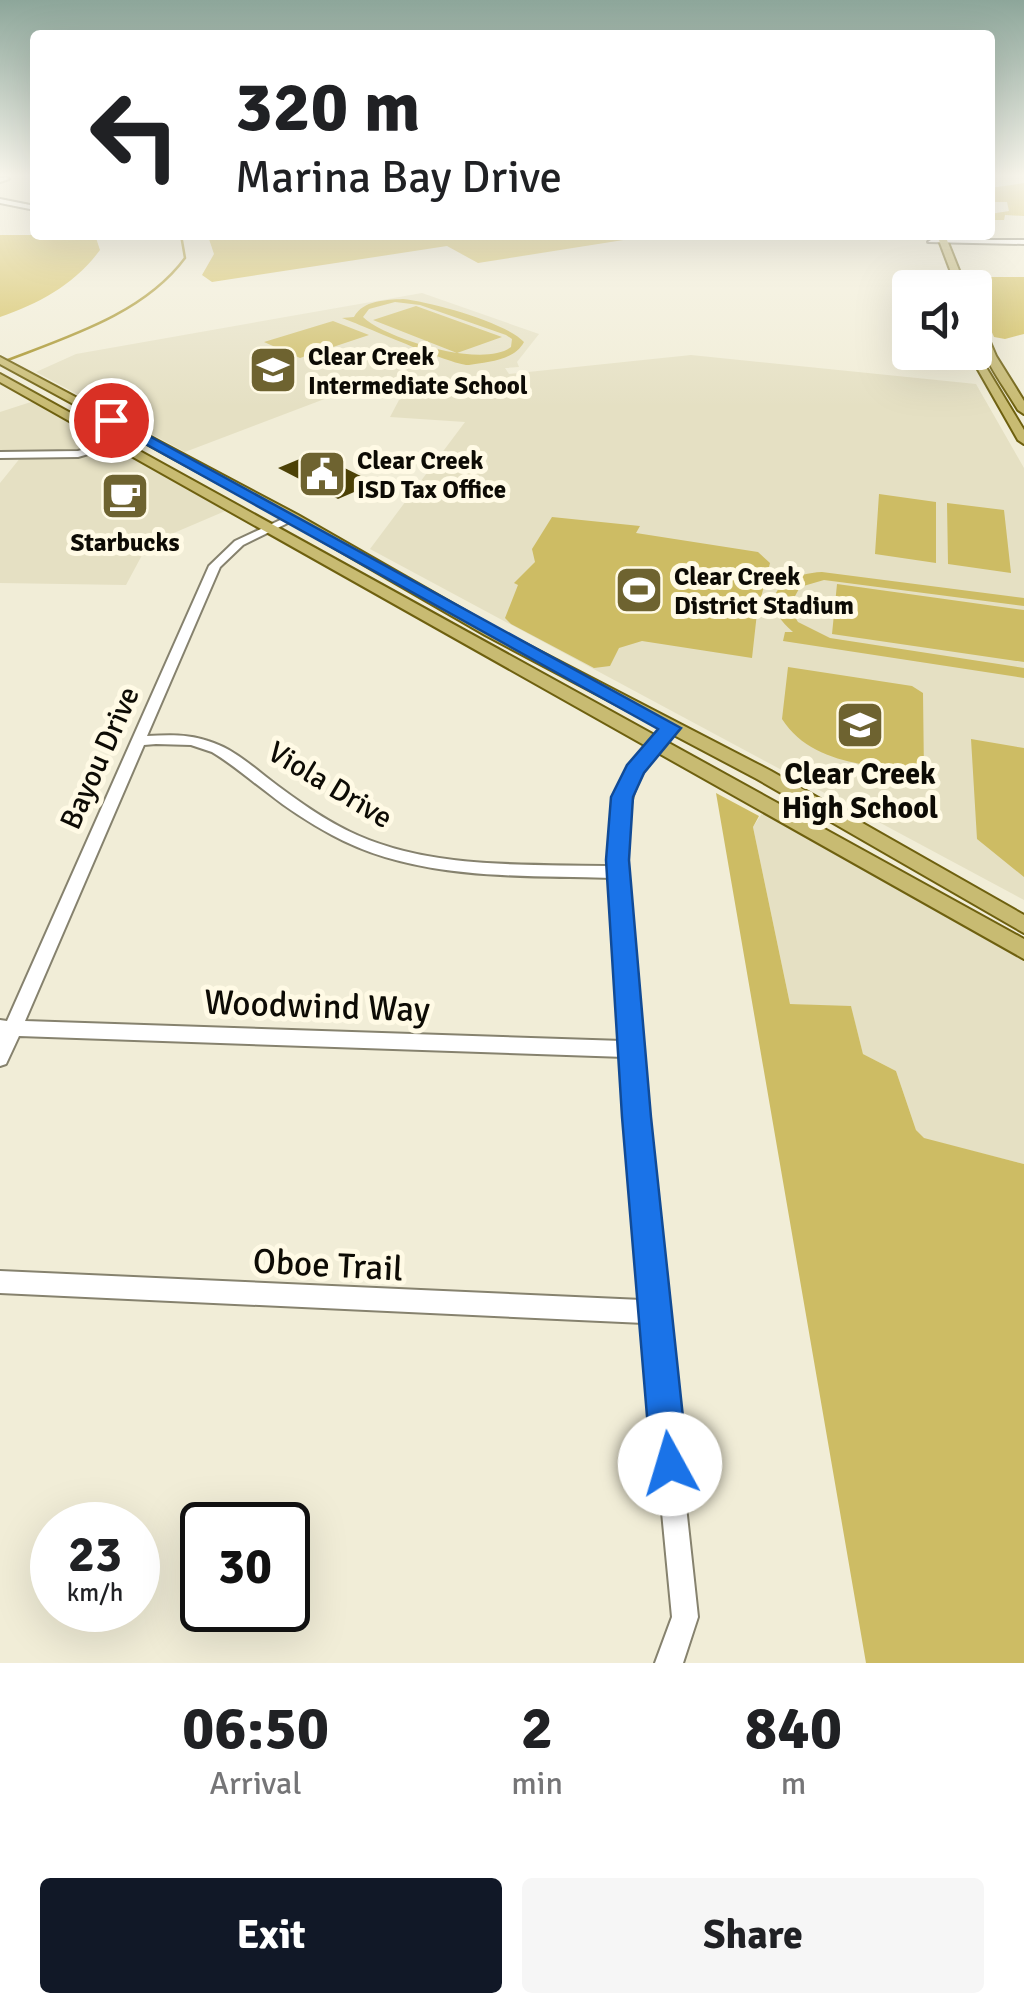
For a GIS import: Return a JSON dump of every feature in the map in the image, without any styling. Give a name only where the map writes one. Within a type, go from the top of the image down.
[{"type":"main road","points":[[934,253],[936,257]]},
{"type":"main road","points":[[992,356],[1024,410]]},
{"type":"main road","points":[[0,360],[293,518],[491,632],[1024,950]]},
{"type":"main road","points":[[984,370],[1023,437]]},
{"type":"main road","points":[[0,377],[472,641],[664,736],[764,775],[1024,926]]},
{"type":"main road","points":[[30,394],[52,387]]},
{"type":"main road","points":[[996,392],[1014,393]]},
{"type":"main road","points":[[174,474],[192,466]]},
{"type":"main road","points":[[203,491],[224,484]]},
{"type":"main road","points":[[351,572],[369,563]]},
{"type":"main road","points":[[472,641],[491,632]]},
{"type":"street","points":[[0,455],[78,454],[141,436]]},
{"type":"street","name":"Bayou Drive","points":[[0,1058],[6,1028],[215,566],[239,544],[293,518]]},
{"type":"street","points":[[664,736],[635,770],[622,797],[619,872],[654,1312],[685,1617],[668,1663]]},
{"type":"street","name":"Viola Drive","points":[[139,741],[178,739],[207,744],[242,764],[278,794],[365,845],[402,856],[463,866],[619,872]]},
{"type":"street","name":"Woodwind Way","points":[[6,1028],[632,1049]]},
{"type":"street","name":"Oboe Trail","points":[[0,1282],[654,1312]]},
{"type":"shaded area","points":[[0,253],[98,253],[55,291],[0,317]]},
{"type":"shaded area","points":[[404,253],[212,282],[202,275],[214,254]]},
{"type":"shaded area","points":[[459,253],[544,253],[478,263]]},
{"type":"shaded area","points":[[992,277],[1024,277],[1024,334],[1005,339],[994,337]]},
{"type":"shaded area","name":"Clear Creek High School","points":[[422,293],[539,334],[517,362],[519,367],[505,368],[509,374],[691,355],[976,384],[1024,468],[1024,900],[370,549],[465,422],[390,417],[399,400],[417,391],[415,385],[375,389],[364,384],[185,452],[36,372],[76,354]]},
{"type":"shaded area","points":[[403,299],[467,314],[501,327],[524,342],[507,357],[461,364],[342,318],[354,317],[369,304]],"holes":[[[395,302],[420,305],[506,335],[512,339],[511,347],[498,353],[458,353],[413,342],[363,317],[369,309]]]},
{"type":"shaded area","points":[[416,306],[502,337],[457,353],[373,320]]},
{"type":"shaded area","points":[[333,321],[369,335],[300,358],[264,342]]},
{"type":"shaded area","points":[[34,401],[230,509],[148,544],[126,585],[0,583],[0,483],[25,452],[0,452],[0,412]]},
{"type":"shaded area","points":[[879,494],[936,502],[936,563],[875,554]]},
{"type":"shaded area","points":[[947,503],[1004,510],[1011,573],[948,564]]},
{"type":"shaded area","name":"Clear Creek District Stadium","points":[[552,517],[640,526],[636,533],[758,552],[770,563],[757,613],[752,658],[642,641],[619,648],[610,666],[594,668],[511,624],[505,618],[518,585],[514,583],[535,562],[532,549]]},
{"type":"shaded area","points":[[822,572],[1024,598],[1024,606],[824,580],[800,587],[789,607],[798,622],[830,638],[1024,668],[1024,678],[783,641],[785,632],[793,632],[775,609],[778,590],[795,578]]},
{"type":"shaded area","points":[[837,584],[1024,610],[1024,662],[832,634]]},
{"type":"shaded area","points":[[788,667],[912,686],[923,693],[924,773],[846,761],[810,746],[782,719]]},
{"type":"shaded area","points":[[971,739],[1024,748],[1024,877],[977,839]]},
{"type":"shaded area","points":[[716,793],[759,816],[753,827],[790,1004],[851,1006],[863,1054],[896,1071],[916,1130],[924,1138],[1024,1164],[1024,1663],[866,1663]]},
{"type":"shaded area","points":[[763,812],[1024,959],[1024,1164],[924,1139],[916,1130],[896,1071],[863,1054],[851,1007],[790,1004],[753,827]]},
{"type":"building","points":[[314,453],[375,483],[338,499],[278,468]]},
{"type":"waterway","points":[[0,363],[125,310],[168,278],[185,258],[184,253]]},
{"type":"place","name":"Clear Creek Intermediate School","points":[[273,370]]},
{"type":"place","name":"Clear Creek ISD Tax Office","points":[[322,474]]},
{"type":"place","name":"Starbucks","points":[[125,496]]},
{"type":"place","name":"Clear Creek District Stadium","points":[[639,590]]},
{"type":"place","name":"Clear Creek High School","points":[[860,725]]},
{"type":"route","points":[[111,420],[670,728],[635,770],[622,797],[618,860],[636,1117],[670,1464]]}]
